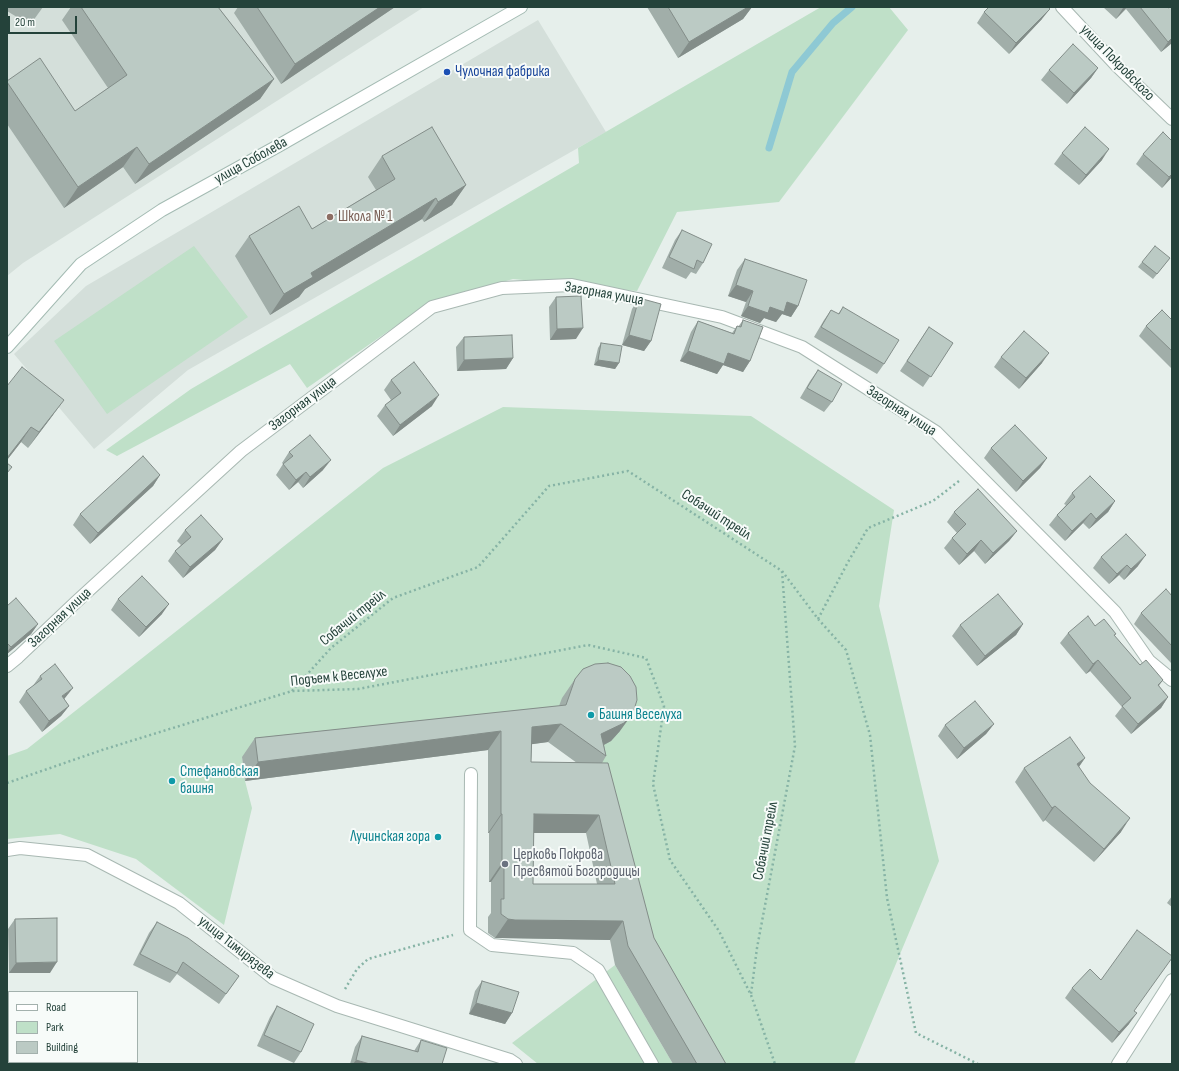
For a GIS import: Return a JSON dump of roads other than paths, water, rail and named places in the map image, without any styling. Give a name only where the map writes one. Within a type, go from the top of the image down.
[{"type":"street","name":"улица Соболева","points":[[10,342],[81,264],[162,210],[278,146],[521,7]]},
{"type":"street","name":"улица Покровского","points":[[1062,7],[1117,66],[1172,119]]},
{"type":"street","name":"Загорная улица","points":[[7,666],[241,451],[432,307],[502,288],[572,285],[722,318],[802,347],[936,432],[1115,612],[1149,661],[1172,680]]},
{"type":"street","points":[[471,774],[470,930],[492,945],[573,953],[598,970],[652,1064]]},
{"type":"street","name":"улица Тимирязева","points":[[7,850],[20,848],[87,855],[179,903],[273,978],[337,1006],[510,1060],[516,1064]]},
{"type":"street","points":[[1118,1064],[1172,980]]},
{"type":"waterway","points":[[769,148],[792,72],[833,23],[852,7]]},
{"type":"place","name":"Чулочная фабрика","points":[[447,72]]},
{"type":"place","name":"Школа № 1","points":[[330,217]]},
{"type":"place","name":"Башня Веселуха","points":[[591,715]]},
{"type":"place","name":"Стефановская башня","points":[[172,781]]},
{"type":"place","name":"Лучинская гора","points":[[438,837]]},
{"type":"place","name":"Церковь Покрова Пресвятой Богородицы","points":[[505,864]]}]
